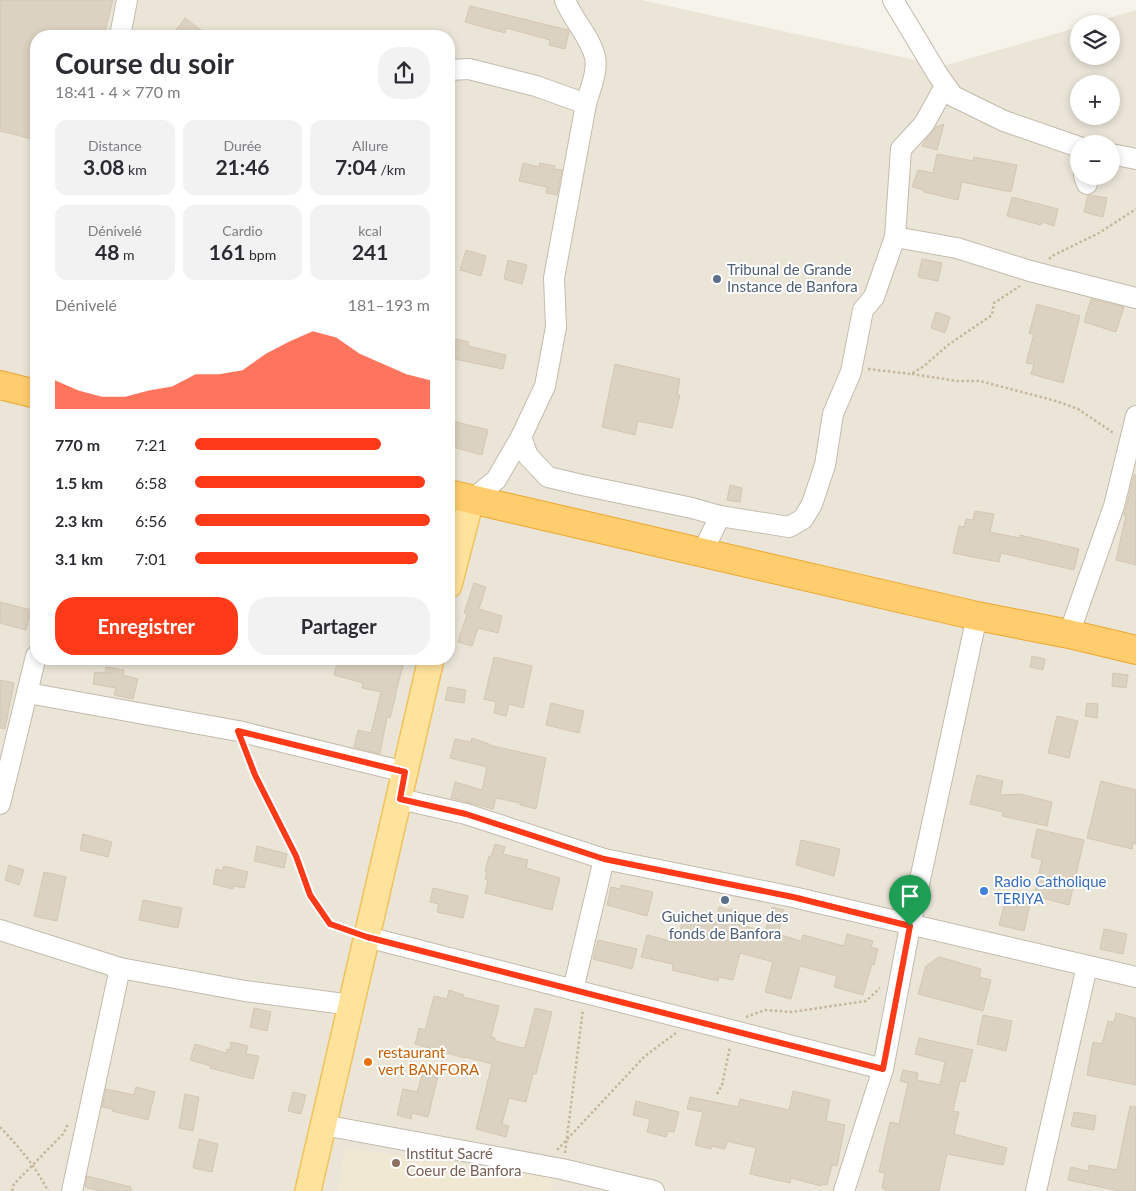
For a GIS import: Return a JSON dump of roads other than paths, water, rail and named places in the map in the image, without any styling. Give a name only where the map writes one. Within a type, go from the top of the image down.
[{"type":"highway","points":[[0,386],[30,393]]},
{"type":"highway","points":[[460,497],[977,616],[1070,634],[1136,650]]},
{"type":"main road","points":[[455,531],[460,497]]},
{"type":"main road","points":[[308,1191],[430,665]]},
{"type":"street","points":[[121,30],[127,0]]},
{"type":"street","points":[[460,497],[496,480],[522,437],[545,386],[556,327],[554,278],[586,104],[594,75],[595,57],[565,0]]},
{"type":"street","points":[[893,0],[953,96],[1004,121],[1070,149]]},
{"type":"street","points":[[455,70],[469,69],[536,86],[586,104]]},
{"type":"street","points":[[522,437],[528,456],[548,477],[692,508],[720,516],[789,528],[802,518],[812,504],[826,465],[833,414],[849,375],[863,310],[874,297],[895,237],[901,149],[924,124],[945,86]]},
{"type":"street","points":[[1120,156],[1136,159]]},
{"type":"street","points":[[895,237],[957,248],[1040,273],[1136,298]]},
{"type":"street","points":[[1070,634],[1114,506],[1136,418]]},
{"type":"street","points":[[702,553],[720,516]]},
{"type":"street","points":[[844,1191],[883,1069],[910,926],[977,616]]},
{"type":"street","points":[[0,804],[34,665]]},
{"type":"street","points":[[28,693],[238,731],[405,772]]},
{"type":"street","points":[[400,799],[466,814],[604,859],[793,897],[910,926],[1136,977]]},
{"type":"street","points":[[579,991],[604,859]]},
{"type":"street","points":[[0,930],[120,968],[245,991],[352,1005]]},
{"type":"street","points":[[367,937],[883,1069]]},
{"type":"street","points":[[1036,1191],[1087,966]]},
{"type":"street","points":[[72,1191],[120,968]]},
{"type":"street","points":[[323,1125],[539,1165],[581,1183],[654,1191]]},
{"type":"place","name":"Tribunal de Grande Instance de Banfora","points":[[717,279]]},
{"type":"place","name":"Radio Catholique TERIYA","points":[[984,891]]},
{"type":"place","name":"Guichet unique des fonds de Banfora","points":[[725,900]]},
{"type":"place","name":"restaurant vert BANFORA","points":[[368,1062]]},
{"type":"place","name":"Institut Sacré Coeur de Banfora","points":[[396,1163]]}]
